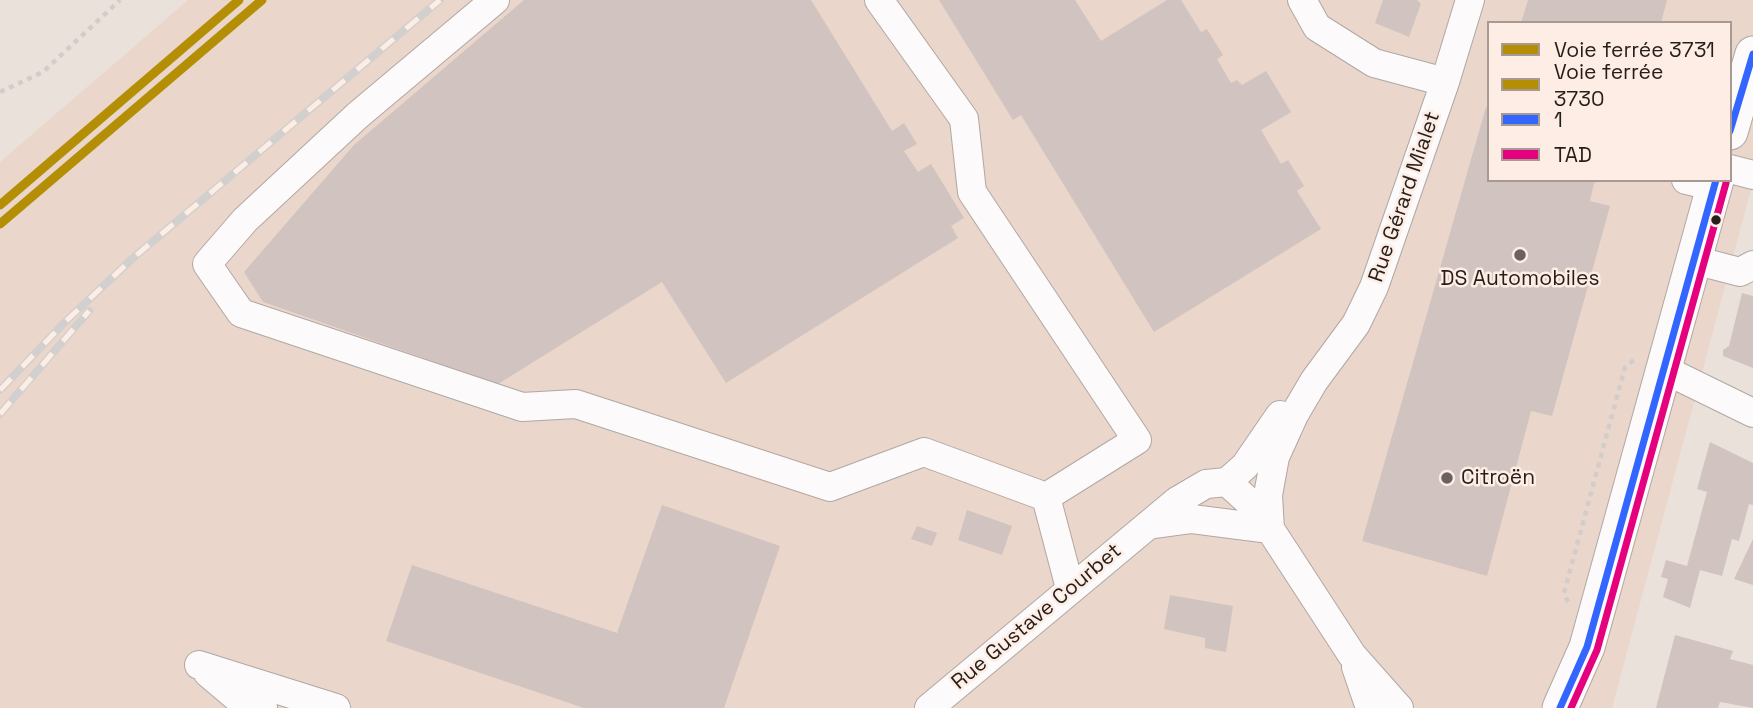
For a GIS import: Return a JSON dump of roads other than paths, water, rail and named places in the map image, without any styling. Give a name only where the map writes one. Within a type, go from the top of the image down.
[{"type":"main road","points":[[1732,125],[1753,54]]},
{"type":"main road","points":[[1560,708],[1587,647],[1694,260],[1711,182]]},
{"type":"main road","points":[[1580,708],[1587,647]]},
{"type":"street","points":[[495,0],[358,115],[246,220],[206,264],[241,313],[522,407],[576,404],[830,487],[924,452],[1046,497]]},
{"type":"street","points":[[879,0],[964,119],[972,192],[1137,440],[1046,497]]},
{"type":"street","points":[[1302,0],[1317,27],[1374,64],[1445,82]]},
{"type":"street","name":"Rue Gérard Mialet","points":[[1270,529],[1268,495],[1275,457],[1294,415],[1314,381],[1356,324],[1374,287],[1445,82],[1470,0]]},
{"type":"street","points":[[1732,177],[1753,175]]},
{"type":"street","points":[[1694,260],[1740,272],[1753,265]]},
{"type":"street","points":[[1663,369],[1753,413]]},
{"type":"street","name":"Rue Gérard Mialet","points":[[1236,474],[1278,416],[1314,381]]},
{"type":"street","points":[[1236,474],[1247,500],[1270,529],[1352,655],[1399,708]]},
{"type":"street","name":"Rue Gustave Courbet","points":[[929,708],[1146,525],[1189,507],[1206,484],[1236,474]]},
{"type":"street","points":[[1046,497],[1070,588]]},
{"type":"street","points":[[1189,507],[1270,529]]},
{"type":"street","points":[[1352,655],[1370,708]]},
{"type":"street","points":[[270,698],[336,708]]},
{"type":"railway","points":[[0,390],[65,322],[133,258],[440,0]]},
{"type":"railway","points":[[0,414],[89,311]]},
{"type":"rail line","name":"3731","points":[[0,205],[239,0]]},
{"type":"rail line","name":"3730","points":[[0,224],[262,0]]},
{"type":"place","name":"DS Automobiles","points":[[1520,255]]},
{"type":"place","name":"Citroën","points":[[1447,478]]}]
